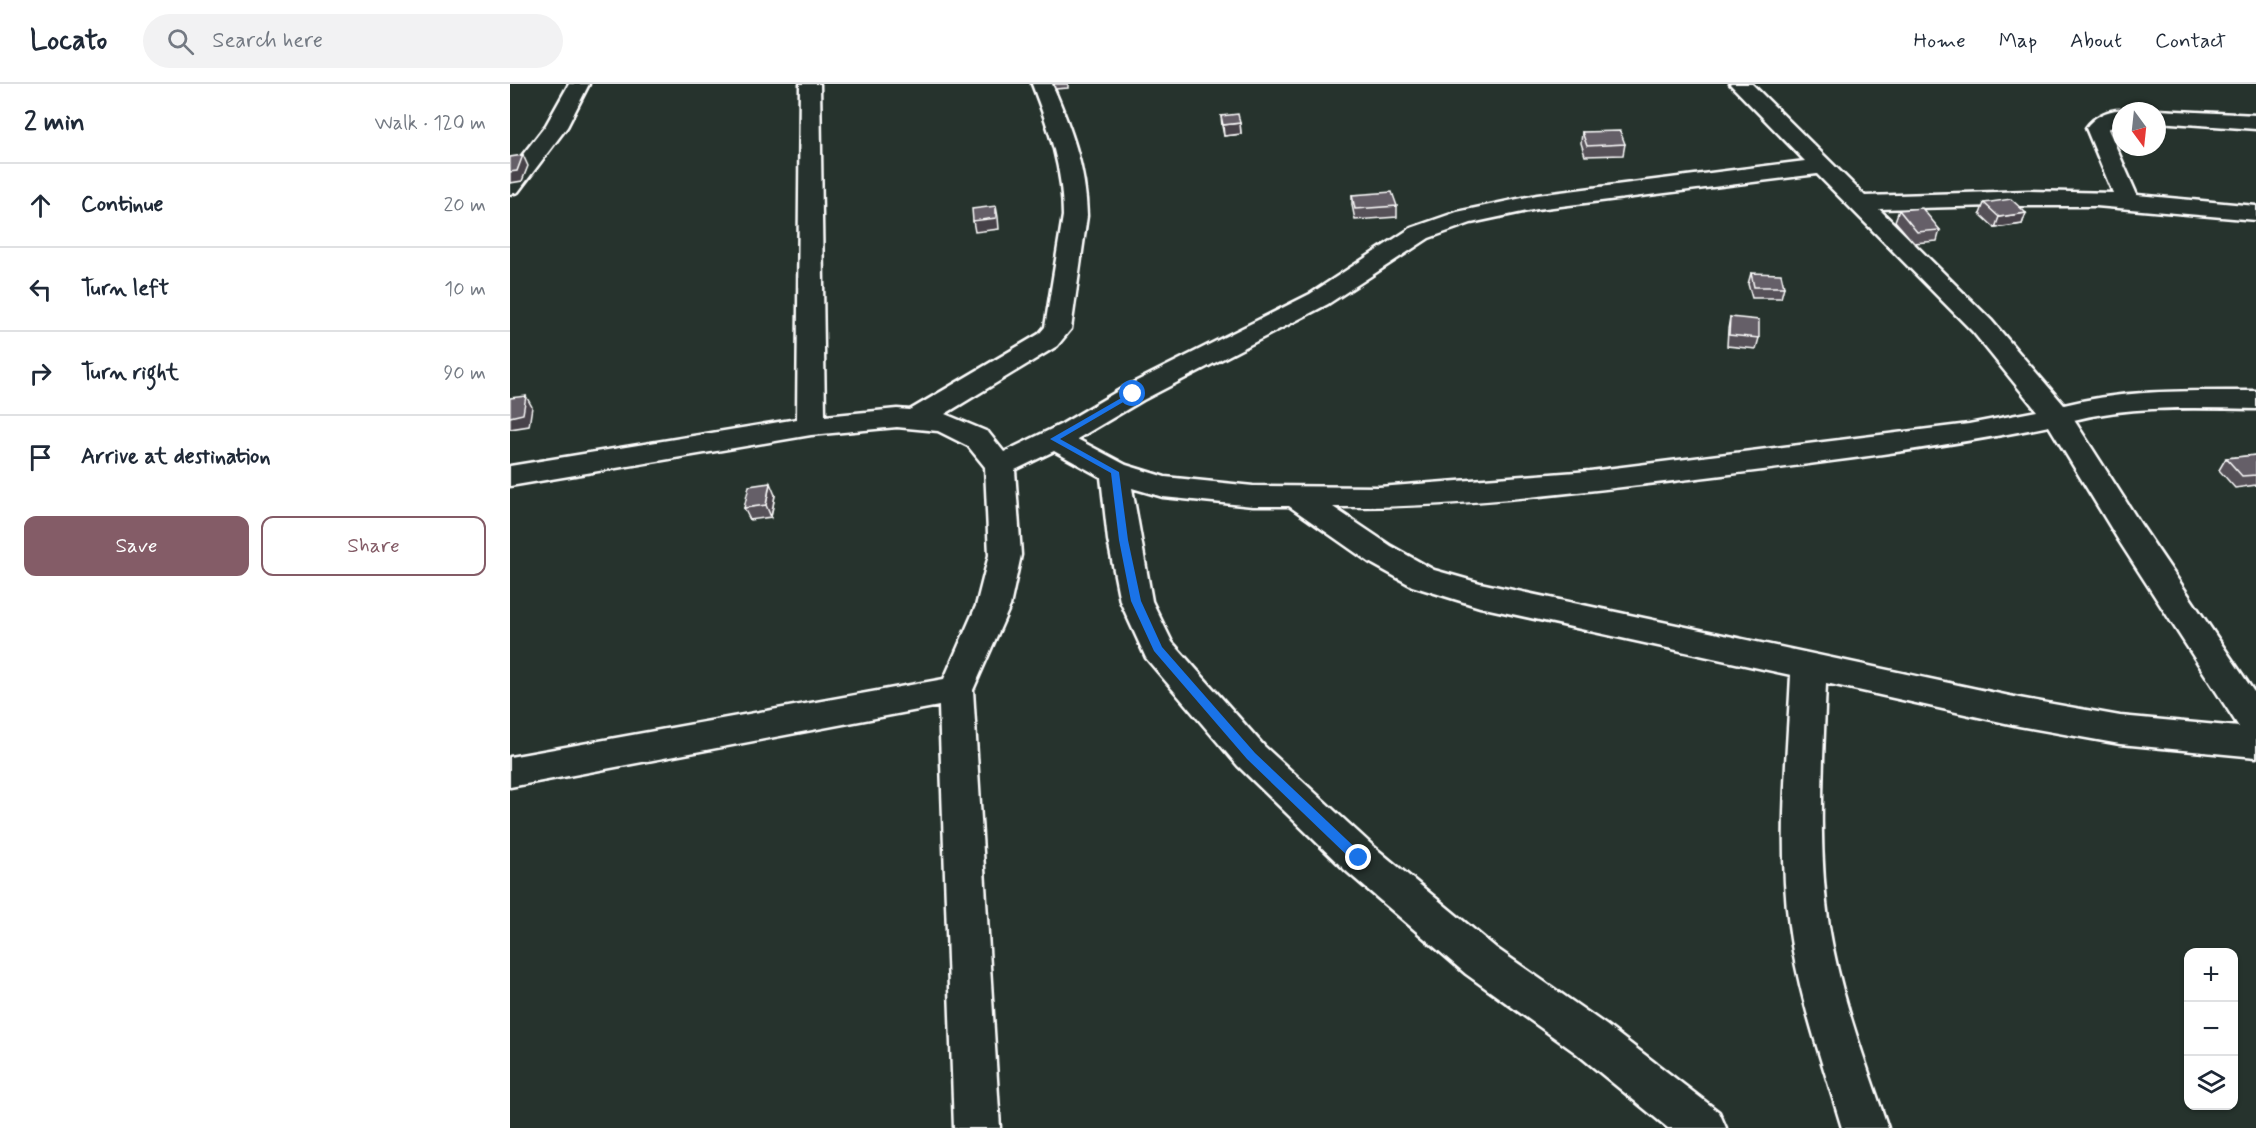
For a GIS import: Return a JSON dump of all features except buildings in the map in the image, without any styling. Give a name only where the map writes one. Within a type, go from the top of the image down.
[{"type":"street","points":[[510,187],[556,127],[579,84]]},
{"type":"street","points":[[810,84],[811,426]]},
{"type":"street","points":[[915,420],[1048,340],[1058,329],[1076,216],[1076,198],[1068,148],[1042,84]]},
{"type":"street","points":[[1740,84],[1982,326],[2057,416],[2255,725]]},
{"type":"street","points":[[2166,117],[2256,122]]},
{"type":"street","points":[[2112,119],[2104,121],[2097,128],[2128,201]]},
{"type":"street","points":[[1000,466],[1054,439],[1133,394],[1319,299],[1378,258],[1420,233],[1454,221],[1537,202],[1823,166]]},
{"type":"street","points":[[1860,203],[1992,198],[2128,201],[2256,213]]},
{"type":"street","points":[[1054,439],[1115,472],[1163,487],[1253,496],[1379,497],[1590,481],[1969,434],[2100,405],[2166,399],[2256,400]]},
{"type":"street","points":[[510,476],[811,426],[897,418],[944,423],[978,439],[1000,466],[1005,555],[993,606],[956,690],[977,1128]]},
{"type":"street","points":[[1115,472],[1124,540],[1136,601],[1158,649],[1251,756],[1359,858],[1481,961],[1591,1040],[1703,1128]]},
{"type":"street","points":[[1297,496],[1380,554],[1423,578],[1480,596],[2019,712],[2120,730],[2255,725]]},
{"type":"street","points":[[1809,666],[1803,844],[1808,925],[1821,988],[1865,1128]]},
{"type":"street","points":[[510,772],[956,690]]},
{"type":"route","points":[[1133,394],[1054,439],[1115,472],[1124,540],[1136,601],[1158,649],[1251,756],[1359,858]]}]
